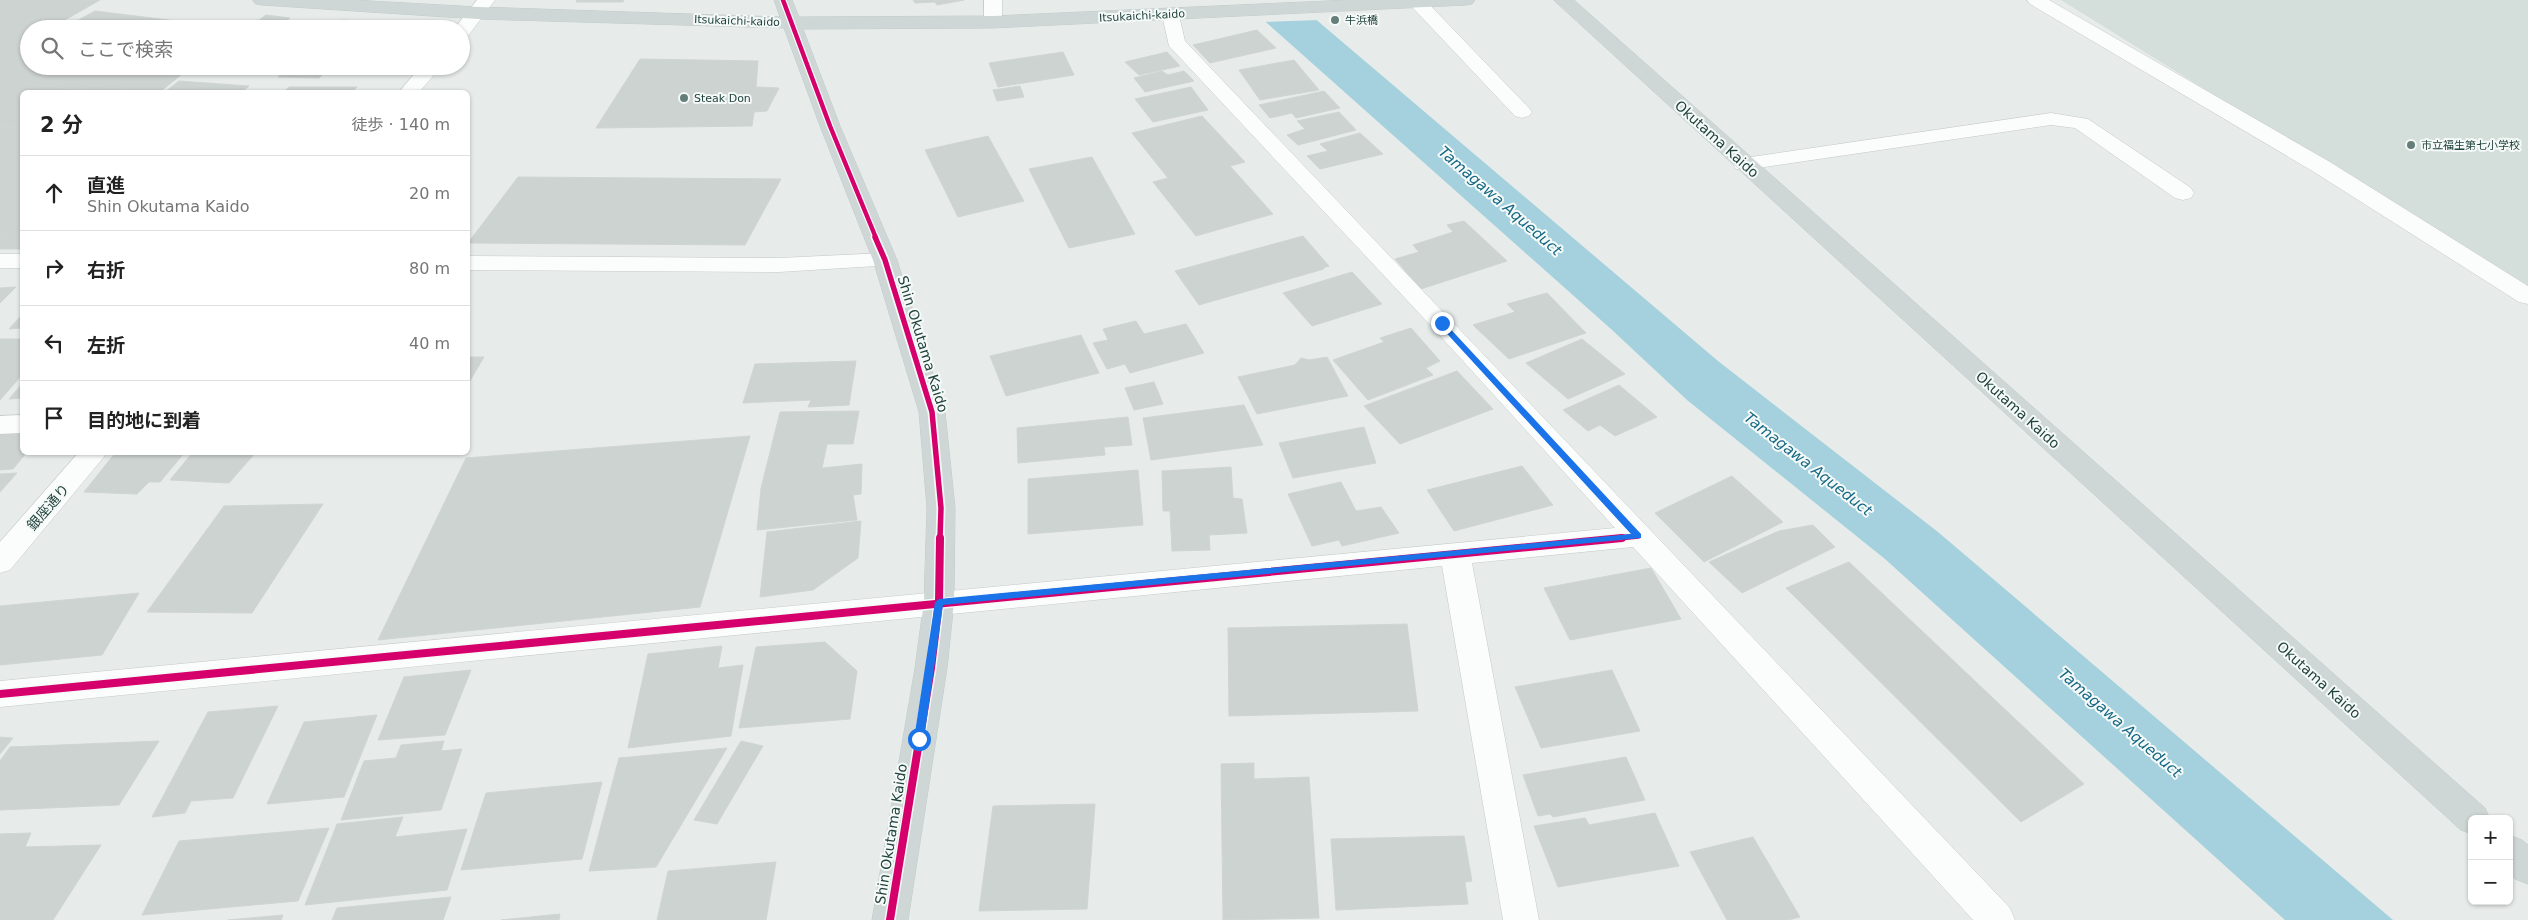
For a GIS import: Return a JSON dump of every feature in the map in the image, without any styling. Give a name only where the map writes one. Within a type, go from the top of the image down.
[{"type":"main road","name":"Itsukaichi-kaido","points":[[262,0],[788,11],[993,22],[1466,0]]},
{"type":"main road","name":"Okutama Kaido","points":[[1563,0],[2469,815]]},
{"type":"main road","name":"Shin Okutama Kaido","points":[[788,11],[830,126],[885,260],[932,412],[941,508],[939,602],[931,668],[890,920]]},
{"type":"main road","points":[[2513,855],[2528,868]]},
{"type":"street","points":[[993,0],[993,22]]},
{"type":"street","points":[[2036,0],[2322,167],[2528,297]]},
{"type":"street","points":[[1418,2],[1522,112]]},
{"type":"street","points":[[470,21],[482,6]]},
{"type":"street","points":[[1171,15],[1176,42],[1442,323],[1997,920]]},
{"type":"street","points":[[411,90],[424,75]]},
{"type":"street","points":[[1744,164],[2051,119],[2081,122],[2183,193]]},
{"type":"street","points":[[470,263],[779,265],[885,260]]},
{"type":"street","points":[[0,261],[20,261]]},
{"type":"street","points":[[0,425],[20,424]]},
{"type":"street","name":"銀座通り","points":[[0,562],[92,455]]},
{"type":"street","points":[[0,694],[1638,536]]},
{"type":"street","points":[[1455,553],[1521,920]]},
{"type":"shaded area","name":"市立福生第七小学校","points":[[2061,0],[2528,0],[2528,290]]},
{"type":"water","name":"Tamagawa Aqueduct","points":[[1241,0],[1293,0],[1718,361],[1938,532],[2393,920],[2285,920],[1885,559],[1687,400],[1611,329]]},
{"type":"pier","name":"牛浜橋","points":[[1238,0],[1297,0],[1320,20],[1262,22]]},
{"type":"building","points":[[0,0],[100,0],[65,20],[20,20],[20,45],[18,46],[20,46],[20,75],[181,75],[162,90],[20,90],[20,249],[0,249]]},
{"type":"building","points":[[577,0],[624,0],[623,2],[576,2]]},
{"type":"building","points":[[913,0],[964,0],[937,5],[935,2],[915,3]]},
{"type":"building","points":[[95,11],[168,20],[78,20]]},
{"type":"building","points":[[266,15],[290,18],[287,20],[259,20]]},
{"type":"building","points":[[1257,30],[1276,48],[1210,63],[1193,45]]},
{"type":"building","points":[[1063,52],[1074,75],[998,87],[989,63]]},
{"type":"building","points":[[1167,52],[1180,66],[1139,75],[1125,62]]},
{"type":"building","points":[[640,59],[758,61],[756,87],[779,88],[767,111],[754,112],[752,126],[596,128]]},
{"type":"building","points":[[1294,60],[1319,90],[1260,100],[1239,70]]},
{"type":"building","points":[[1162,71],[1168,75],[1184,71],[1194,81],[1145,92],[1134,78]]},
{"type":"building","points":[[63,75],[174,75],[148,90],[130,90],[54,80]]},
{"type":"building","points":[[280,75],[322,75],[319,78],[278,77]]},
{"type":"building","points":[[0,80],[82,90],[20,90],[20,119],[0,116]]},
{"type":"building","points":[[179,81],[249,86],[244,90],[168,90]]},
{"type":"building","points":[[1020,86],[1024,97],[997,101],[993,90]]},
{"type":"building","points":[[289,87],[357,87],[354,90],[286,90]]},
{"type":"building","points":[[1191,87],[1208,110],[1153,122],[1135,99]]},
{"type":"building","points":[[1324,91],[1340,108],[1296,118],[1292,113],[1270,118],[1259,105]]},
{"type":"building","points":[[1339,112],[1356,130],[1298,145],[1287,135],[1305,129],[1297,121]]},
{"type":"building","points":[[1202,116],[1245,162],[1230,166],[1273,214],[1196,236],[1153,182],[1168,178],[1132,133]]},
{"type":"building","points":[[0,127],[20,127],[20,236],[0,237]]},
{"type":"building","points":[[1360,133],[1383,154],[1320,169],[1307,156],[1328,151],[1320,144]]},
{"type":"building","points":[[988,136],[1024,201],[958,217],[925,150]]},
{"type":"building","points":[[1092,157],[1135,234],[1069,248],[1029,169]]},
{"type":"building","points":[[518,177],[781,179],[745,245],[470,243],[470,240]]},
{"type":"building","points":[[1464,221],[1507,261],[1421,289],[1395,259],[1419,252],[1413,245],[1453,232],[1447,225]]},
{"type":"building","points":[[1303,236],[1329,266],[1199,305],[1175,271]]},
{"type":"building","points":[[1352,272],[1382,304],[1312,326],[1283,293]]},
{"type":"building","points":[[16,287],[0,303],[0,288]]},
{"type":"building","points":[[1547,293],[1586,333],[1509,359],[1473,325],[1515,312],[1507,304]]},
{"type":"building","points":[[20,317],[20,328],[9,329]]},
{"type":"building","points":[[1136,321],[1144,334],[1186,324],[1204,353],[1130,373],[1125,364],[1107,369],[1093,343],[1108,340],[1103,329]]},
{"type":"building","points":[[1411,328],[1440,361],[1426,368],[1433,375],[1368,400],[1333,360],[1384,342],[1380,338]]},
{"type":"building","points":[[1081,335],[1099,373],[1006,396],[990,356]]},
{"type":"building","points":[[0,339],[20,339],[20,377],[0,400]]},
{"type":"building","points":[[1582,339],[1625,374],[1568,399],[1526,363]]},
{"type":"building","points":[[470,357],[484,357],[470,381]]},
{"type":"building","points":[[1327,357],[1348,396],[1257,414],[1238,377],[1295,365],[1301,358],[1309,360]]},
{"type":"building","points":[[856,361],[849,405],[808,407],[811,400],[743,403],[755,364]]},
{"type":"building","points":[[1457,371],[1493,409],[1400,444],[1364,406]]},
{"type":"building","points":[[1154,382],[1163,404],[1134,410],[1125,388]]},
{"type":"building","points":[[1619,385],[1657,417],[1615,436],[1600,425],[1588,431],[1563,410]]},
{"type":"building","points":[[20,386],[20,398],[9,399]]},
{"type":"building","points":[[1244,405],[1263,445],[1151,460],[1143,418]]},
{"type":"building","points":[[859,411],[853,444],[827,444],[822,468],[862,464],[861,494],[853,495],[857,520],[757,530],[761,488],[780,412]]},
{"type":"building","points":[[1128,417],[1132,445],[1104,447],[1105,455],[1018,463],[1017,428]]},
{"type":"building","points":[[1364,427],[1376,463],[1293,478],[1279,443]]},
{"type":"building","points":[[0,429],[20,429],[20,455],[25,455],[13,469],[0,470]]},
{"type":"building","points":[[750,436],[700,607],[378,640],[466,458]]},
{"type":"building","points":[[114,455],[182,455],[160,482],[149,482],[137,494],[84,492]]},
{"type":"building","points":[[191,455],[253,455],[229,483],[170,480]]},
{"type":"building","points":[[1522,466],[1553,505],[1454,531],[1427,490]]},
{"type":"building","points":[[1231,467],[1233,498],[1242,499],[1247,533],[1209,535],[1210,550],[1172,551],[1170,511],[1163,511],[1162,471]]},
{"type":"building","points":[[1138,470],[1143,525],[1028,534],[1028,479]]},
{"type":"building","points":[[17,473],[0,492],[0,474]]},
{"type":"building","points":[[1732,476],[1783,522],[1704,562],[1655,513]]},
{"type":"building","points":[[1341,482],[1356,511],[1381,507],[1399,533],[1342,546],[1339,540],[1312,546],[1288,494]]},
{"type":"building","points":[[323,504],[252,613],[147,612],[224,506]]},
{"type":"building","points":[[861,521],[858,558],[813,590],[760,597],[767,532]]},
{"type":"building","points":[[1813,525],[1835,547],[1742,593],[1709,562],[1779,531]]},
{"type":"building","points":[[1849,562],[2084,784],[2021,822],[1786,588]]},
{"type":"building","points":[[1651,568],[1681,619],[1570,640],[1544,588]]},
{"type":"building","points":[[139,593],[102,655],[0,665],[0,606]]},
{"type":"building","points":[[1407,624],[1418,711],[1229,716],[1228,628]]},
{"type":"building","points":[[825,642],[857,671],[850,719],[739,728],[756,647]]},
{"type":"building","points":[[722,646],[718,668],[743,665],[731,736],[628,748],[648,654]]},
{"type":"building","points":[[471,670],[445,735],[378,740],[404,677]]},
{"type":"building","points":[[1612,670],[1640,731],[1541,748],[1515,687]]},
{"type":"building","points":[[278,706],[233,798],[191,801],[185,813],[152,817],[208,712]]},
{"type":"building","points":[[377,715],[344,797],[267,804],[304,722]]},
{"type":"building","points":[[0,737],[13,738],[0,754]]},
{"type":"building","points":[[159,741],[119,805],[0,810],[0,761],[10,747]]},
{"type":"building","points":[[444,741],[441,751],[462,749],[441,810],[341,820],[364,761],[396,758],[401,745]]},
{"type":"building","points":[[741,741],[763,746],[717,824],[694,820]]},
{"type":"building","points":[[727,748],[656,867],[589,871],[619,758]]},
{"type":"building","points":[[1626,757],[1645,800],[1553,817],[1550,814],[1538,816],[1523,775]]},
{"type":"building","points":[[1254,763],[1254,779],[1309,777],[1319,918],[1223,920],[1221,764]]},
{"type":"building","points":[[602,782],[582,859],[461,870],[486,793]]},
{"type":"building","points":[[1095,804],[1087,909],[979,911],[993,806]]},
{"type":"building","points":[[1655,813],[1679,866],[1558,887],[1534,826],[1585,818],[1589,825]]},
{"type":"building","points":[[403,817],[395,837],[467,829],[447,890],[305,905],[337,824]]},
{"type":"building","points":[[329,828],[298,901],[142,915],[179,841]]},
{"type":"building","points":[[31,833],[25,847],[101,845],[53,920],[0,920],[0,834]]},
{"type":"building","points":[[1464,836],[1472,881],[1465,882],[1468,904],[1336,910],[1331,839]]},
{"type":"building","points":[[1753,837],[1800,917],[1788,920],[1727,920],[1690,852]]},
{"type":"building","points":[[776,862],[766,920],[657,920],[668,871]]},
{"type":"building","points":[[451,897],[443,920],[332,920],[337,908]]},
{"type":"building","points":[[560,914],[559,920],[501,920]]},
{"type":"building","points":[[283,915],[281,920],[228,920]]},
{"type":"cycle path","points":[[783,0],[830,126],[885,260],[932,412],[941,508],[939,602],[931,668],[890,920]]},
{"type":"cycle path","points":[[0,694],[1638,536]]},
{"type":"place","name":"牛浜橋","points":[[1335,20]]},
{"type":"place","name":"Steak Don","points":[[684,98]]},
{"type":"place","name":"市立福生第七小学校","points":[[2411,145]]},
{"type":"route","points":[[919,739],[931,668],[939,602],[1638,536],[1442,323]]}]
